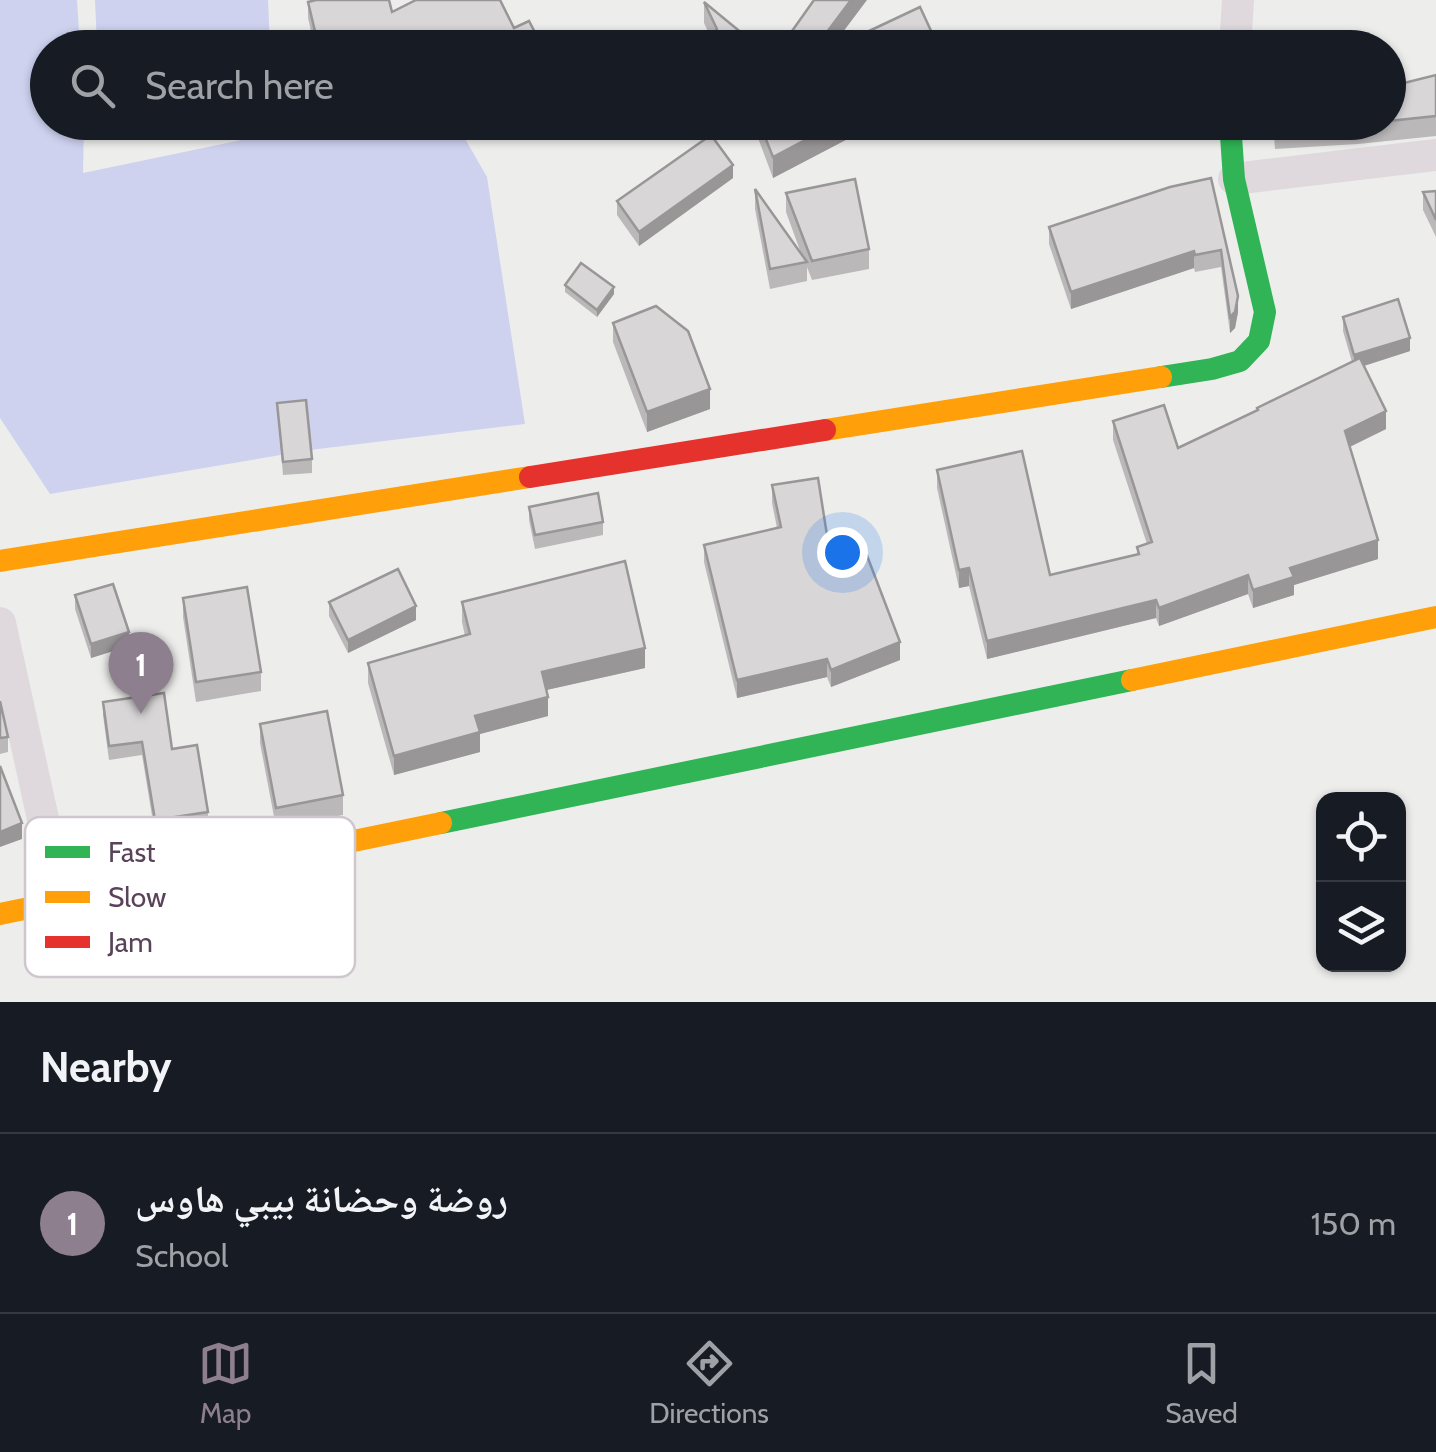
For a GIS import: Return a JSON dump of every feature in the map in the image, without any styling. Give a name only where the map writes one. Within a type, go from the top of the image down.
[{"type":"street","points":[[1236,30],[1238,0]]},
{"type":"street","points":[[0,562],[1192,372],[1240,361],[1259,341],[1265,312],[1234,179],[1231,140]]},
{"type":"street","points":[[1234,179],[1436,155]]},
{"type":"street","points":[[355,840],[1436,617]]},
{"type":"street","points":[[0,624],[42,817]]},
{"type":"street","points":[[0,914],[25,909]]},
{"type":"shaded area","points":[[0,0],[77,0],[79,30],[30,30],[30,140],[84,140],[83,173],[242,140],[466,140],[487,177],[525,424],[310,450],[50,494],[0,418]]},
{"type":"shaded area","points":[[95,0],[268,0],[269,30],[96,30]]},
{"type":"building","points":[[389,0],[392,12],[416,0],[500,0],[514,28],[529,21],[534,30],[315,30],[308,2]]},
{"type":"building","points":[[814,0],[851,0],[828,30],[793,30]]},
{"type":"building","points":[[704,2],[738,30],[717,29]]},
{"type":"building","points":[[920,7],[931,30],[871,30]]},
{"type":"building","points":[[1436,75],[1436,116],[1406,119],[1406,82]]},
{"type":"building","points":[[704,140],[715,140],[733,165],[639,232],[617,201]]},
{"type":"building","points":[[766,140],[805,140],[773,157]]},
{"type":"building","points":[[1211,178],[1238,296],[1230,317],[1221,250],[1195,255],[1194,251],[1071,292],[1049,227],[1170,187]]},
{"type":"building","points":[[855,179],[869,249],[812,261],[786,193]]},
{"type":"building","points":[[755,189],[807,262],[770,269]]},
{"type":"building","points":[[1436,191],[1436,220],[1423,192]]},
{"type":"building","points":[[581,263],[614,287],[597,310],[565,285]]},
{"type":"building","points":[[1398,299],[1410,338],[1354,355],[1343,317]]},
{"type":"building","points":[[656,306],[688,331],[710,389],[647,412],[613,323]]},
{"type":"building","points":[[1360,358],[1386,411],[1345,431],[1378,540],[1290,568],[1294,577],[1253,590],[1248,575],[1159,608],[1156,600],[987,641],[969,568],[959,570],[937,470],[1022,451],[1050,575],[1139,554],[1137,547],[1152,542],[1113,421],[1164,405],[1178,448]]},
{"type":"building","points":[[306,400],[312,459],[283,462],[277,403]]},
{"type":"building","points":[[818,478],[832,567],[866,553],[900,642],[831,670],[827,659],[737,680],[704,545],[781,527],[772,485]]},
{"type":"building","points":[[598,493],[603,522],[535,535],[529,507]]},
{"type":"building","points":[[625,561],[645,648],[542,672],[548,697],[475,716],[480,732],[394,756],[368,663],[470,634],[462,602]]},
{"type":"building","points":[[398,569],[416,606],[348,640],[329,602]]},
{"type":"building","points":[[113,584],[129,632],[91,644],[75,595]]},
{"type":"building","points":[[247,587],[261,672],[196,682],[183,598]]},
{"type":"building","points":[[164,693],[172,749],[197,745],[208,812],[154,817],[142,742],[109,746],[103,702]]},
{"type":"building","points":[[0,701],[8,737],[0,738]]},
{"type":"building","points":[[327,711],[343,795],[276,808],[260,724]]},
{"type":"building","points":[[0,766],[22,823],[0,832]]},
{"type":"traffic: fast","points":[[1161,377],[1240,361],[1259,341],[1265,312],[1234,179],[1231,140]]},
{"type":"traffic: fast","points":[[441,823],[1132,680]]},
{"type":"traffic: slow","points":[[825,430],[1161,377]]},
{"type":"traffic: slow","points":[[0,561],[530,477]]},
{"type":"traffic: slow","points":[[1132,680],[1436,617]]},
{"type":"traffic: slow","points":[[355,841],[441,823]]},
{"type":"traffic: slow","points":[[0,914],[25,909]]},
{"type":"traffic: jam","points":[[530,477],[825,430]]},
{"type":"place","name":"روضة وحضانة بيبي هاوس","points":[[141,714]]}]
